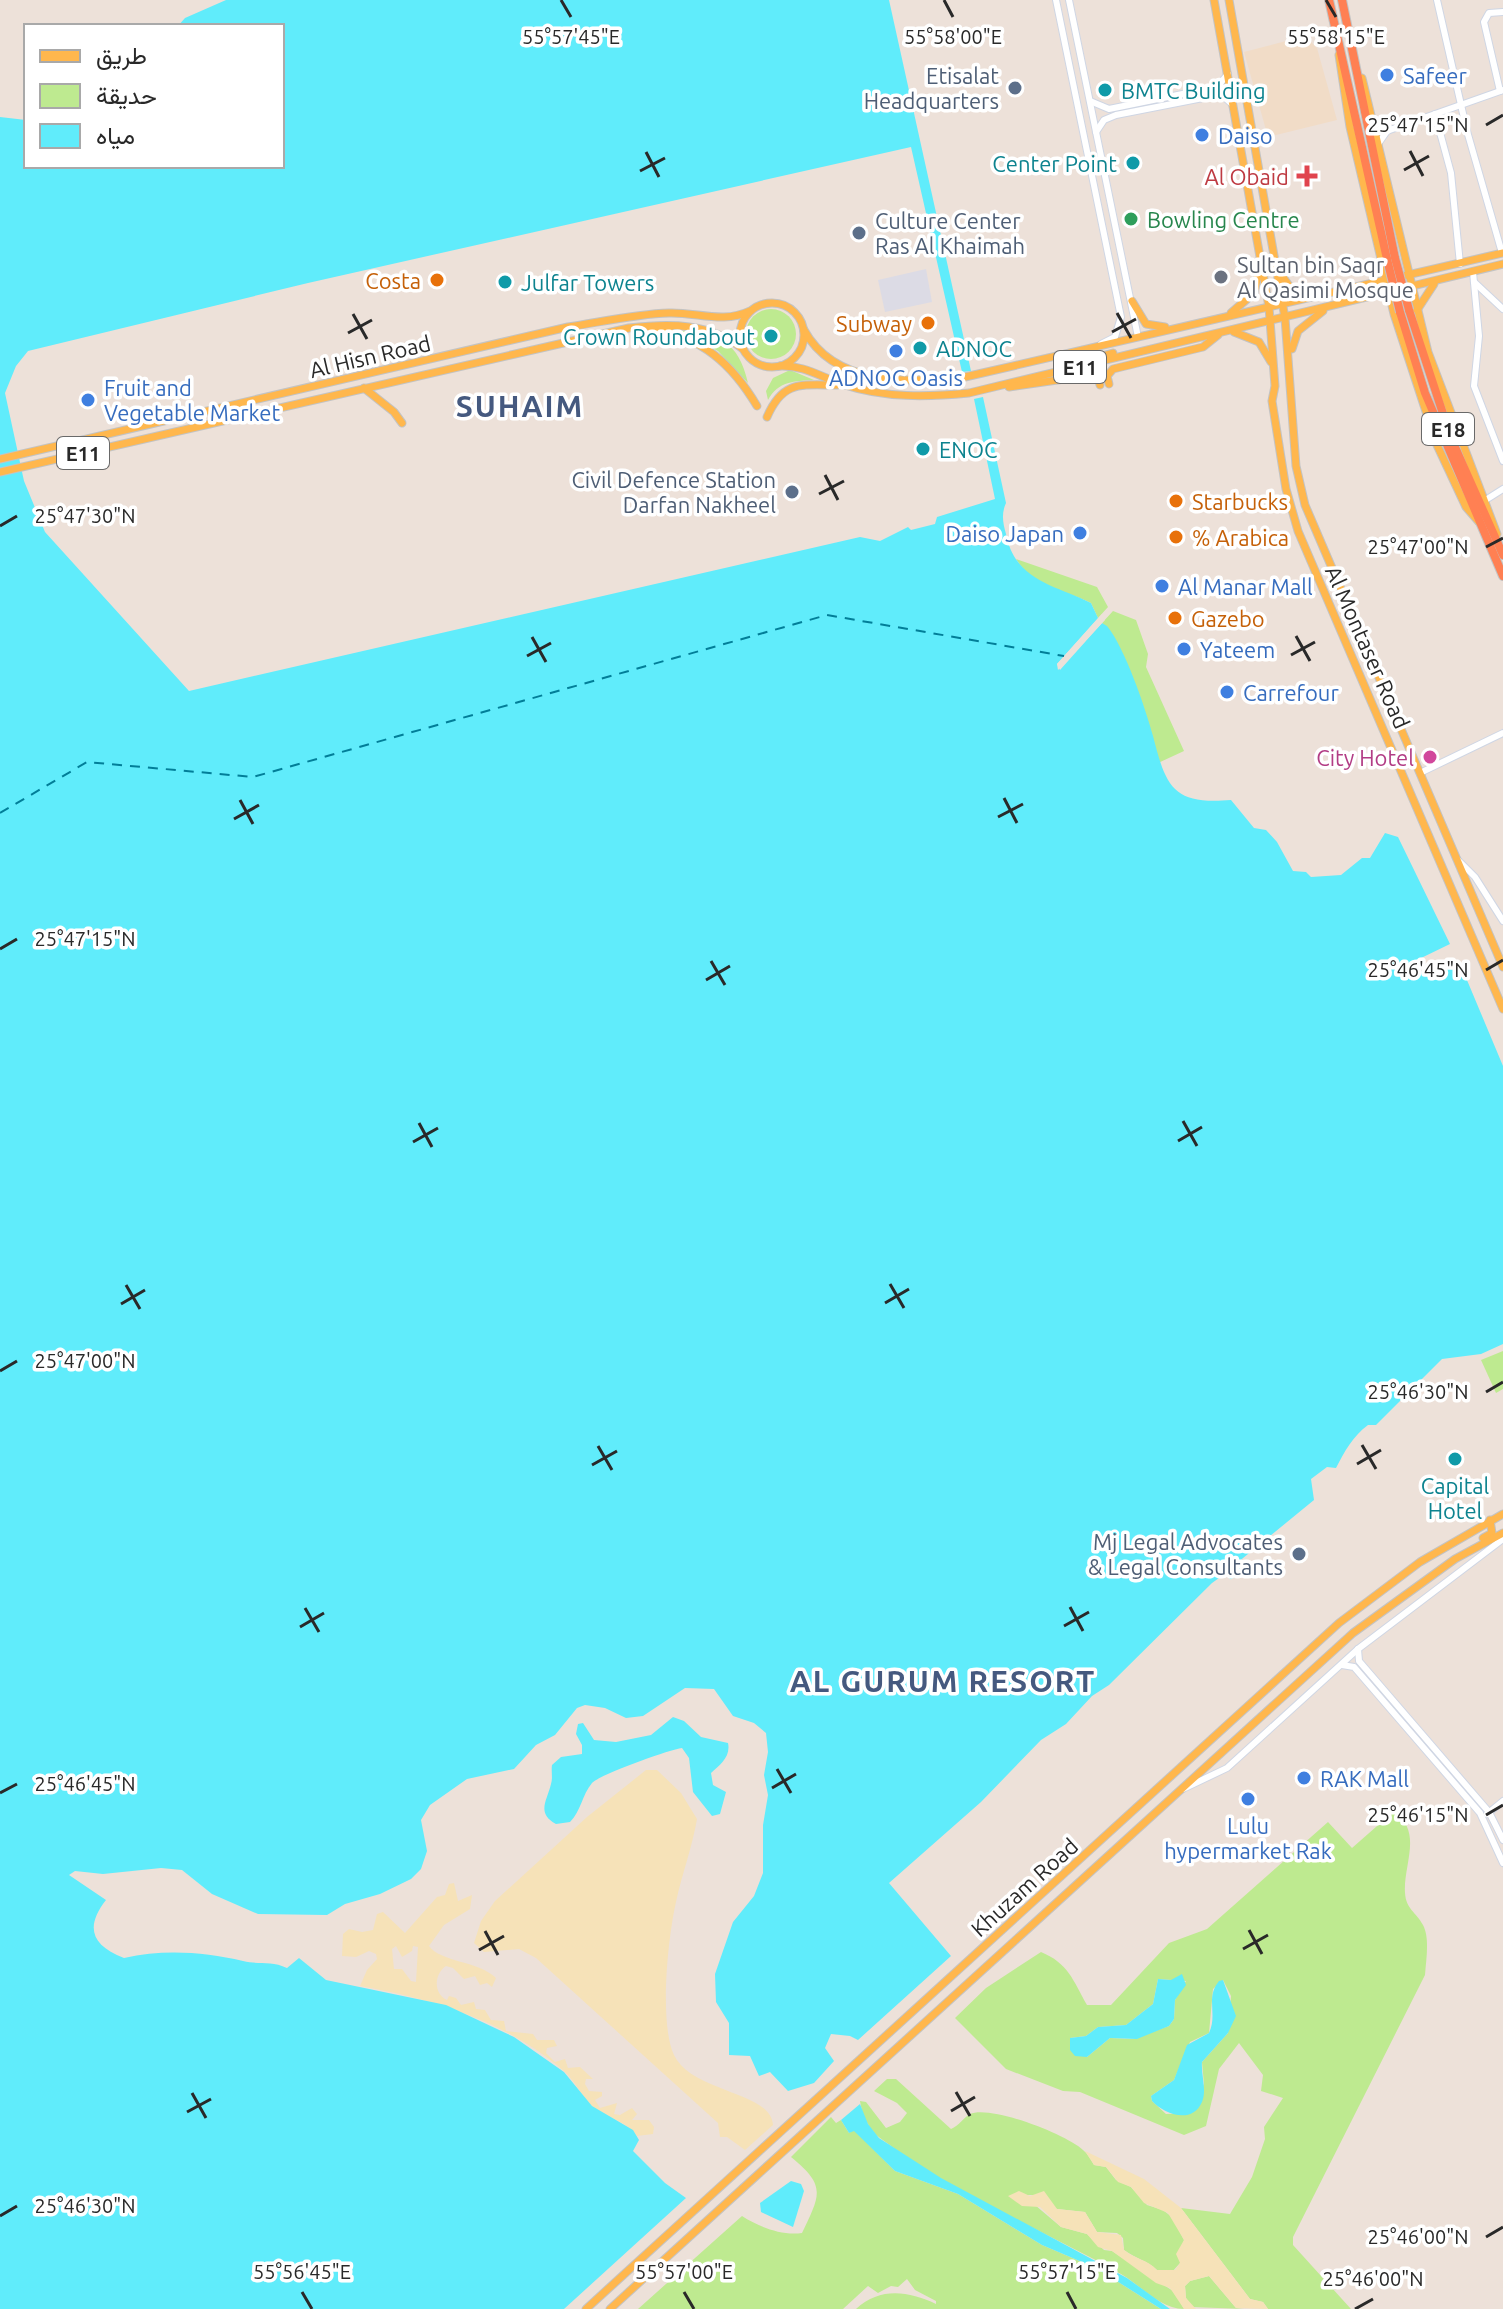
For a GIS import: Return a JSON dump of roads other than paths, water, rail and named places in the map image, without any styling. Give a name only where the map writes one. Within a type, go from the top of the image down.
[{"type":"highway","name":"E18","points":[[1329,0],[1425,393],[1503,576]]},
{"type":"highway","name":"E18","points":[[1345,3],[1392,259]]},
{"type":"highway","name":"E18","points":[[1405,312],[1451,438],[1501,549]]},
{"type":"main road","name":"Al Montaser Road","points":[[1214,0],[1269,307],[1275,386],[1272,401],[1291,510],[1503,1009]]},
{"type":"main road","name":"Al Montaser Road","points":[[1229,0],[1285,318],[1296,466],[1315,532],[1503,967]]},
{"type":"main road","points":[[1352,46],[1378,144],[1392,259],[1385,281],[1389,293],[1405,312],[1501,549]]},
{"type":"main road","points":[[1409,276],[1502,253]]},
{"type":"main road","points":[[1217,319],[1245,304],[1254,293],[1261,259]]},
{"type":"main road","points":[[1392,259],[1432,270]]},
{"type":"main road","points":[[1392,259],[1409,276],[1412,288],[1405,312]]},
{"type":"main road","points":[[1367,285],[1392,259]]},
{"type":"main road","points":[[1412,288],[1503,264]]},
{"type":"main road","points":[[1276,266],[1292,290],[1317,296]]},
{"type":"main road","name":"E11","points":[[804,330],[830,362],[886,380],[965,377],[1409,276]]},
{"type":"main road","points":[[1405,312],[1437,281]]},
{"type":"main road","name":"E11","points":[[780,366],[800,366],[842,385],[920,396],[999,386],[1412,288]]},
{"type":"main road","points":[[1365,299],[1405,312]]},
{"type":"main road","points":[[1132,301],[1146,324],[1183,327]]},
{"type":"main road","points":[[765,303],[786,306],[801,320],[804,330],[800,351],[780,366],[759,365],[743,349],[740,329],[750,311],[765,303]]},
{"type":"main road","points":[[1291,383],[1292,344],[1298,331],[1329,307]]},
{"type":"main road","name":"Al Hisn Road","points":[[0,459],[568,327],[649,314],[686,313],[731,318],[750,311]]},
{"type":"main road","name":"Al Hisn Road","points":[[0,472],[629,328],[665,324],[699,328],[730,339],[743,349]]},
{"type":"main road","points":[[629,328],[668,331],[704,346],[734,372],[757,406]]},
{"type":"main road","points":[[999,386],[1035,386],[1092,375],[1098,376],[1105,385],[1110,370],[1203,347],[1225,331],[1248,335],[1262,344],[1269,356],[1275,386]]},
{"type":"main road","points":[[1055,373],[1074,363],[1134,348],[1138,337]]},
{"type":"main road","points":[[767,417],[784,390],[805,385],[842,385]]},
{"type":"main road","points":[[364,388],[394,412],[402,423]]},
{"type":"main road","points":[[1291,510],[1298,507],[1302,510],[1315,532]]},
{"type":"main road","name":"Khuzam Road","points":[[586,2309],[1339,1623],[1420,1562],[1503,1514]]},
{"type":"main road","points":[[1463,1554],[1470,1545],[1492,1533],[1490,1520]]},
{"type":"main road","name":"Khuzam Road","points":[[610,2309],[1353,1633],[1463,1554],[1503,1536]]},
{"type":"street","points":[[1056,0],[1121,317],[1115,337],[1094,347]]},
{"type":"street","points":[[1069,0],[1138,337]]},
{"type":"street","points":[[1437,0],[1502,253]]},
{"type":"street","points":[[1378,144],[1387,131],[1501,91],[1484,20],[1492,12],[1503,12]]},
{"type":"street","points":[[1493,62],[1503,59]]},
{"type":"street","points":[[1090,101],[1109,109],[1214,87],[1223,82],[1228,74]]},
{"type":"street","points":[[1213,96],[1214,87]]},
{"type":"street","points":[[1096,132],[1108,118],[1213,96],[1229,99],[1234,107]]},
{"type":"street","points":[[1108,118],[1105,113],[1109,109]]},
{"type":"street","points":[[1435,114],[1451,173],[1460,264]]},
{"type":"street","points":[[1374,126],[1387,131]]},
{"type":"street","points":[[1094,181],[1102,206],[1108,206],[1110,199]]},
{"type":"street","points":[[1473,272],[1479,336],[1474,386],[1503,461]]},
{"type":"street","points":[[1474,282],[1503,309]]},
{"type":"street","points":[[1484,501],[1503,489]]},
{"type":"street","points":[[1420,773],[1503,733]]},
{"type":"street","points":[[1458,860],[1475,877],[1503,921]]},
{"type":"street","points":[[1181,1790],[1227,1768],[1358,1649],[1503,1536]]},
{"type":"street","points":[[1358,1649],[1359,1661],[1489,1812],[1503,1840]]},
{"type":"street","points":[[1342,1665],[1354,1667],[1483,1819],[1503,1863]]},
{"type":"street","points":[[1483,1819],[1503,1801]]},
{"type":"water","points":[[226,0],[889,0],[971,371],[962,372],[911,147],[308,283],[28,351],[16,366],[5,393],[24,481],[45,532],[189,691],[860,537],[880,541],[908,527],[911,530],[935,524],[937,517],[995,499],[974,399],[983,397],[1006,503],[1003,522],[1011,550],[1027,572],[1091,603],[1098,618],[1057,664],[1060,670],[1102,623],[1107,626],[1134,678],[1168,780],[1175,789],[1196,799],[1231,800],[1254,828],[1266,830],[1277,842],[1293,871],[1306,872],[1311,877],[1341,875],[1362,858],[1370,858],[1385,833],[1398,837],[1450,944],[1417,960],[1423,976],[1459,961],[1503,1066],[1503,1344],[1481,1354],[1442,1359],[1376,1425],[1368,1425],[1358,1434],[1336,1468],[1327,1467],[1311,1479],[1314,1500],[1237,1563],[1245,1574],[1230,1579],[1226,1573],[1212,1583],[1109,1685],[1092,1696],[1066,1724],[1041,1740],[981,1802],[889,1883],[951,1956],[858,2040],[831,2034],[825,2048],[834,2061],[814,2083],[788,2091],[770,2072],[759,2076],[750,2056],[729,2055],[729,2023],[716,2002],[715,1974],[733,1922],[754,1896],[763,1873],[763,1825],[768,1795],[764,1775],[768,1752],[766,1733],[754,1723],[733,1716],[714,1689],[685,1688],[643,1716],[626,1718],[605,1708],[585,1705],[577,1708],[555,1735],[536,1745],[514,1769],[467,1779],[430,1805],[421,1820],[427,1851],[421,1869],[411,1879],[380,1894],[345,1904],[327,1915],[258,1914],[212,1894],[182,1870],[161,1868],[103,1874],[75,1871],[69,1875],[106,1900],[95,1919],[95,1934],[104,1947],[124,1958],[154,1953],[184,1953],[287,1968],[299,1958],[326,1980],[446,2005],[514,2037],[564,2072],[592,2106],[633,2130],[639,2140],[633,2151],[665,2183],[686,2198],[564,2309],[0,2309],[0,117],[24,120],[24,168],[284,168],[284,24],[180,24],[185,18]]},
{"type":"water","points":[[673,1717],[684,1721],[701,1737],[728,1743],[726,1757],[711,1773],[713,1785],[726,1792],[720,1814],[712,1816],[693,1792],[689,1758],[682,1748],[597,1779],[570,1822],[556,1824],[546,1816],[544,1806],[552,1782],[552,1765],[561,1757],[582,1754],[582,1745],[576,1734],[578,1724],[583,1723],[594,1740],[616,1742],[651,1735]]},
{"type":"water","points":[[1182,1974],[1186,1985],[1175,2000],[1174,2019],[1169,2026],[1137,2039],[1110,2038],[1087,2057],[1075,2056],[1070,2050],[1070,2038],[1086,2036],[1098,2027],[1126,2025],[1153,2004],[1158,1979],[1171,1980]]},
{"type":"water","points":[[1223,1980],[1236,2016],[1228,2033],[1202,2062],[1202,2102],[1192,2113],[1170,2113],[1157,2106],[1151,2096],[1174,2080],[1187,2045],[1209,2033],[1213,1994],[1219,1981]]},
{"type":"water","points":[[860,2104],[868,2124],[879,2138],[941,2178],[1127,2278],[1170,2309],[1161,2309],[1096,2268],[1042,2245],[958,2194],[895,2171],[854,2131],[849,2133],[841,2120]]},
{"type":"water","points":[[791,2181],[801,2184],[804,2191],[793,2227],[761,2212],[760,2203]]},
{"type":"place","name":"Safeer","points":[[1387,75]]},
{"type":"place","name":"Etisalat Headquarters","points":[[1015,88]]},
{"type":"place","name":"BMTC Building","points":[[1105,90]]},
{"type":"place","name":"Daiso","points":[[1202,135]]},
{"type":"place","name":"Center Point","points":[[1133,163]]},
{"type":"place","name":"Al Obaid","points":[[1307,176]]},
{"type":"place","name":"Bowling Centre","points":[[1131,219]]},
{"type":"place","name":"Culture Center Ras Al Khaimah","points":[[859,233]]},
{"type":"place","name":"Sultan bin Saqr Al Qasimi Mosque","points":[[1221,277]]},
{"type":"place","name":"Costa","points":[[437,280]]},
{"type":"place","name":"Julfar Towers","points":[[505,282]]},
{"type":"place","name":"Subway","points":[[928,323]]},
{"type":"place","name":"Crown Roundabout","points":[[771,336]]},
{"type":"place","name":"ADNOC","points":[[920,348]]},
{"type":"place","name":"ADNOC Oasis","points":[[896,351]]},
{"type":"place","name":"Fruit and Vegetable Market","points":[[88,400]]},
{"type":"place","name":"ENOC","points":[[923,449]]},
{"type":"place","name":"Civil Defence Station Darfan Nakheel","points":[[792,492]]},
{"type":"place","name":"Starbucks","points":[[1176,501]]},
{"type":"place","name":"Daiso Japan","points":[[1080,533]]},
{"type":"place","name":"% Arabica","points":[[1176,537]]},
{"type":"place","name":"Al Manar Mall","points":[[1162,586]]},
{"type":"place","name":"Gazebo","points":[[1175,618]]},
{"type":"place","name":"Yateem","points":[[1184,649]]},
{"type":"place","name":"Carrefour","points":[[1227,692]]},
{"type":"place","name":"City Hotel","points":[[1430,757]]},
{"type":"place","name":"Capital Hotel","points":[[1455,1459]]},
{"type":"place","name":"Mj Legal Advocates & Legal Consultants","points":[[1299,1554]]},
{"type":"place","name":"RAK Mall","points":[[1304,1778]]},
{"type":"place","name":"Lulu hypermarket Rak","points":[[1248,1799]]},
{"type":"district","name":"SUHAIM","points":[[520,406]]},
{"type":"district","name":"AL GURUM RESORT","points":[[943,1681]]}]
